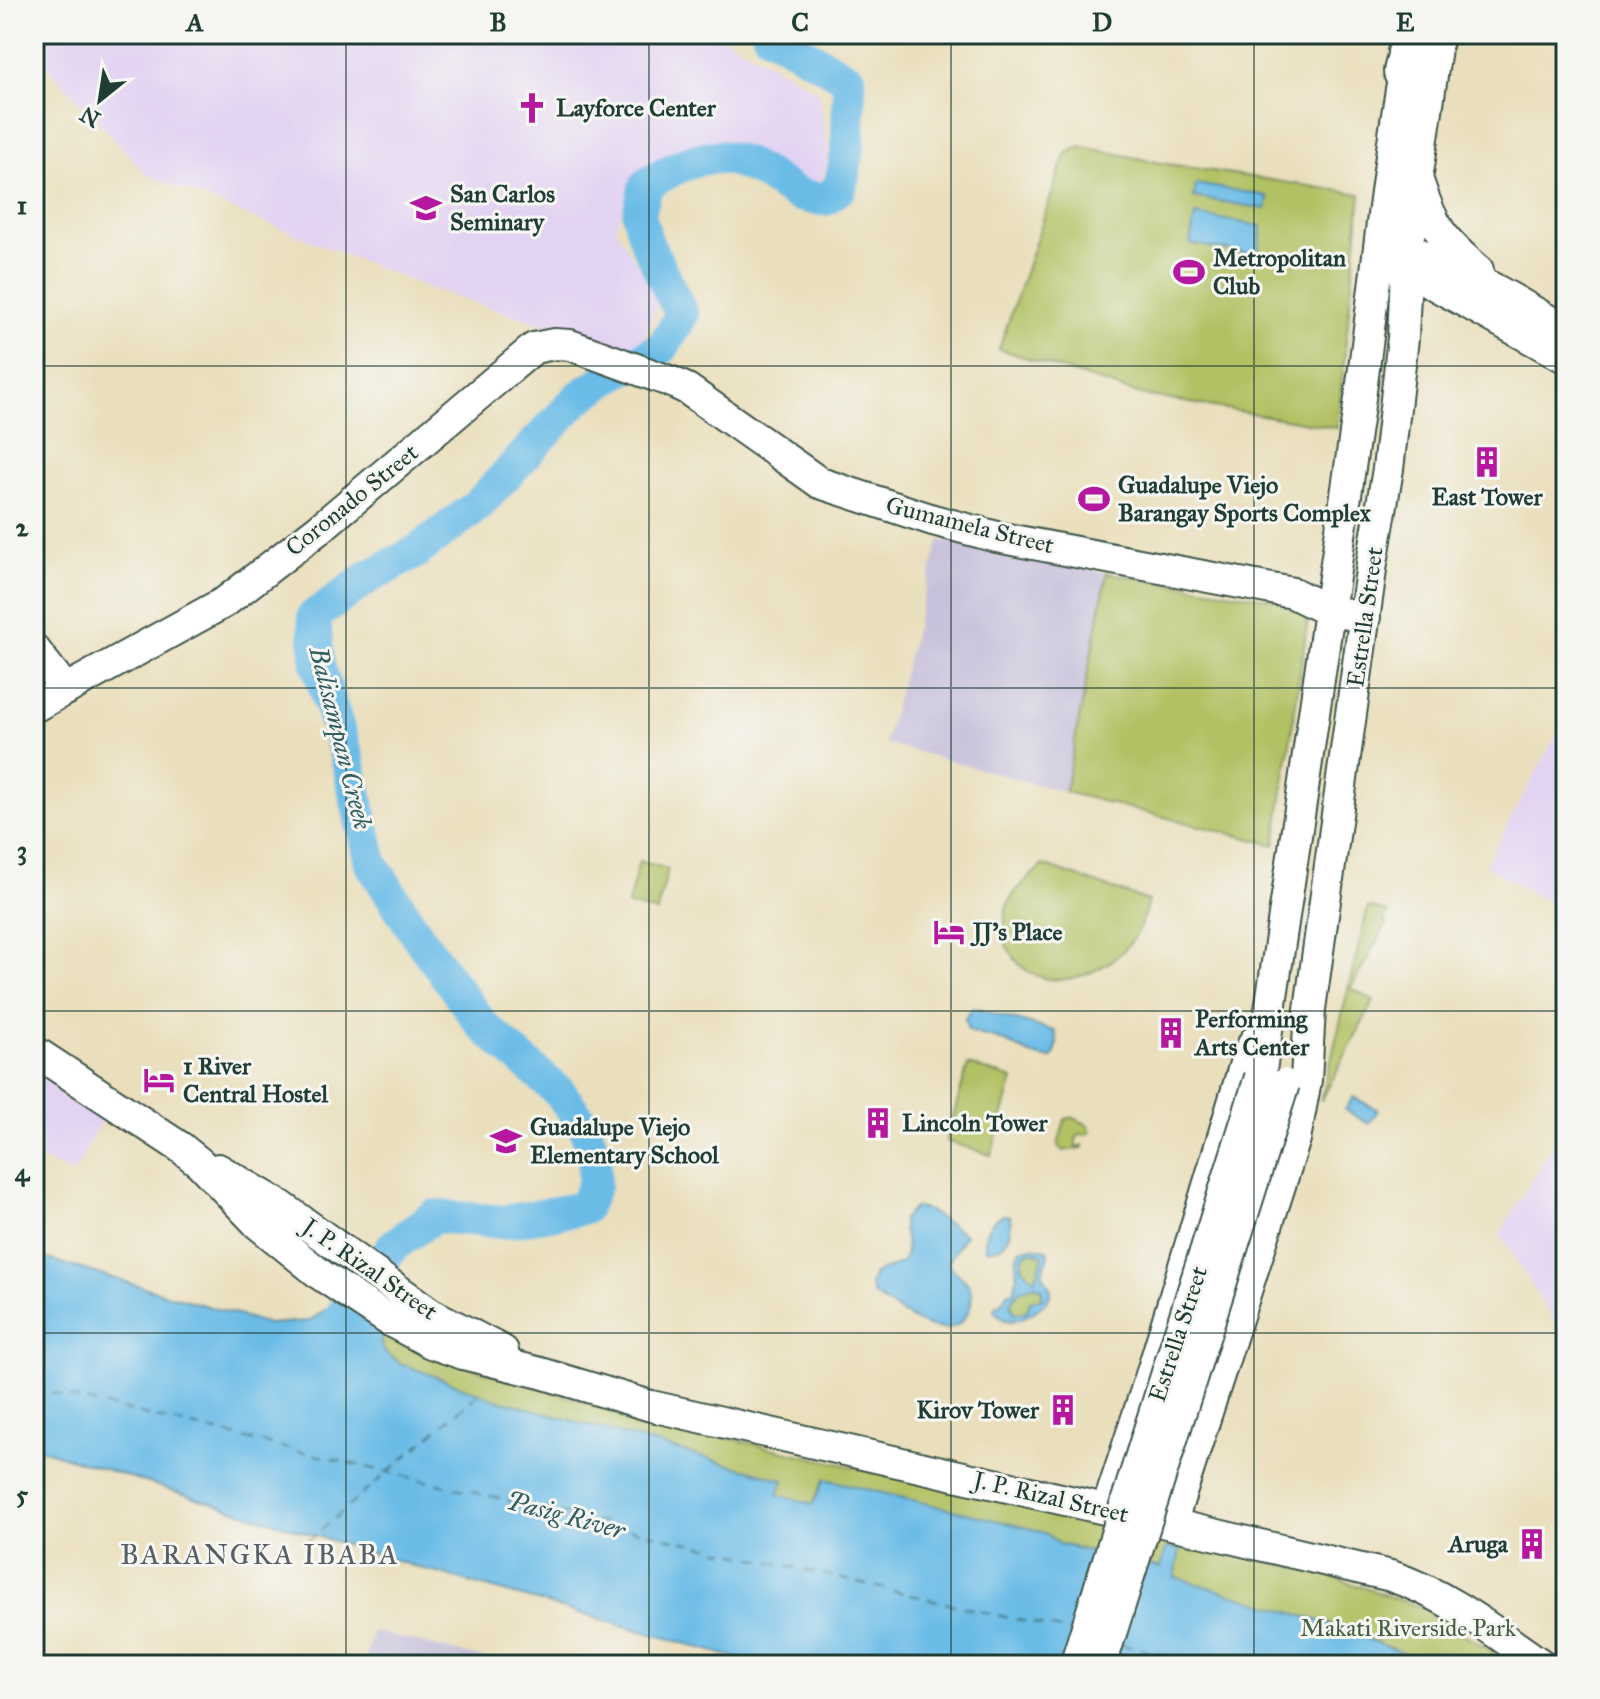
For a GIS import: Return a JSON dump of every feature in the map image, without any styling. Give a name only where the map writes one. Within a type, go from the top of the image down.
[{"type":"highway","points":[[1403,53],[1413,34]]},
{"type":"main road","name":"Estrella Street","points":[[1171,1524],[1295,1139],[1274,1073],[1272,1001],[1359,407],[1392,256],[1417,180],[1438,34]]},
{"type":"main road","name":"Estrella Street","points":[[1107,1509],[1152,1372],[1274,1073],[1310,1009],[1388,469],[1403,338],[1392,256],[1403,53]]},
{"type":"main road","points":[[1417,180],[1436,230],[1513,314],[1566,358]]},
{"type":"main road","points":[[1392,256],[1513,314]]},
{"type":"main road","points":[[1403,338],[1424,309],[1445,303],[1513,314],[1566,330]]},
{"type":"main road","name":"Coronado Street","points":[[34,707],[225,602],[319,529],[534,348],[570,345],[672,382]]},
{"type":"main road","name":"Gumamela Street","points":[[672,382],[701,398],[820,483],[933,520],[997,537],[1298,594],[1367,604]]},
{"type":"main road","points":[[34,649],[66,690]]},
{"type":"main road","name":"J. P. Rizal Street","points":[[34,1051],[200,1163],[258,1224],[339,1288],[431,1343],[651,1406],[1391,1576],[1424,1587],[1457,1605],[1542,1665]]},
{"type":"main road","name":"Estrella Street","points":[[1075,1665],[1274,1073]]},
{"type":"main road","name":"Estrella Street","points":[[1101,1665],[1274,1073]]},
{"type":"main road","name":"J. P. Rizal Street","points":[[200,1163],[225,1171],[304,1222],[430,1313],[541,1373]]},
{"type":"main road","points":[[1152,1372],[1176,1390],[1192,1392],[1200,1390],[1216,1377]]},
{"type":"shaded area","name":"San Carlos Seminary","points":[[34,34],[717,34],[818,91],[829,149],[824,177],[806,187],[748,153],[694,146],[633,174],[616,229],[659,301],[637,354],[428,288],[147,175],[34,52]]},
{"type":"shaded area","points":[[939,540],[1107,573],[1065,792],[885,743]]},
{"type":"shaded area","points":[[1566,717],[1566,913],[1485,866]]},
{"type":"shaded area","points":[[34,1072],[103,1117],[74,1173],[34,1158]]},
{"type":"shaded area","points":[[1566,1121],[1566,1340],[1500,1234]]},
{"type":"shaded area","points":[[372,1631],[512,1665],[364,1665]]},
{"type":"green space","name":"Metropolitan Club","points":[[1079,146],[1161,163],[1361,194],[1337,428],[1138,394],[999,349],[1065,155]]},
{"type":"green space","points":[[1107,573],[1310,605],[1275,845],[1065,792]]},
{"type":"green space","points":[[639,861],[668,869],[657,912],[628,905]]},
{"type":"green space","points":[[1043,865],[1148,901],[1140,928],[1128,945],[1098,969],[1062,980],[1044,978],[1028,972],[1008,949],[1005,935],[1007,907],[1018,889]]},
{"type":"green space","points":[[1368,907],[1388,912],[1383,922],[1387,923],[1351,988],[1374,1001],[1321,1101]]},
{"type":"green space","points":[[968,1065],[1013,1079],[991,1155],[946,1141]]},
{"type":"green space","points":[[1072,1117],[1088,1125],[1091,1131],[1087,1135],[1079,1134],[1076,1140],[1076,1147],[1083,1145],[1083,1148],[1063,1151],[1058,1146],[1065,1119]]},
{"type":"green space","points":[[1028,1252],[1043,1256],[1033,1279],[1022,1267],[1023,1257]]},
{"type":"green space","points":[[1034,1285],[1042,1288],[1042,1298],[1030,1301],[1027,1311],[1014,1314],[1011,1302],[1021,1289]]},
{"type":"green space","name":"Makati Riverside Park","points":[[385,1331],[484,1372],[657,1422],[1324,1574],[1423,1608],[1512,1665],[1434,1665],[1326,1623],[1174,1577],[1180,1550],[1166,1548],[1162,1568],[1059,1544],[1047,1534],[824,1480],[813,1504],[777,1495],[783,1481],[492,1398],[402,1364],[384,1352],[380,1342]]},
{"type":"water","points":[[1196,184],[1268,196],[1266,209],[1194,197]]},
{"type":"water","points":[[1195,215],[1262,226],[1258,255],[1190,244]]},
{"type":"water","points":[[973,1008],[1055,1031],[1057,1045],[1052,1058],[1032,1055],[1001,1040],[968,1030],[965,1019]]},
{"type":"water","points":[[1353,1097],[1378,1110],[1369,1124],[1345,1110]]},
{"type":"water","points":[[914,1208],[925,1209],[965,1234],[948,1263],[969,1286],[971,1305],[957,1325],[946,1329],[933,1328],[907,1316],[873,1295],[870,1284],[874,1274],[896,1266],[906,1254],[903,1219]]},
{"type":"water","points":[[1003,1215],[1010,1216],[1007,1240],[999,1247],[986,1249],[988,1228]]},
{"type":"water","points":[[1032,1247],[1047,1250],[1049,1256],[1042,1272],[1051,1290],[1049,1298],[1036,1310],[1011,1321],[994,1311],[995,1306],[1016,1286],[1016,1260],[1020,1250]],"holes":[[[1028,1252],[1043,1256],[1033,1279],[1022,1267],[1023,1257]],[[1034,1285],[1042,1288],[1042,1298],[1030,1301],[1027,1311],[1015,1314],[1010,1305],[1014,1297]]]},
{"type":"water","name":"Pasig River","points":[[34,1255],[268,1324],[309,1321],[334,1304],[385,1331],[380,1342],[384,1352],[402,1364],[492,1398],[784,1480],[778,1495],[813,1504],[825,1479],[1028,1528],[1047,1534],[1059,1544],[1161,1568],[1166,1548],[1180,1549],[1175,1577],[1326,1623],[1434,1665],[761,1665],[413,1566],[34,1447]]},
{"type":"waterway","name":"Balisampan Creek","points":[[336,1323],[393,1246],[434,1216],[503,1222],[584,1208],[594,1185],[595,1161],[585,1126],[559,1092],[483,1026],[419,938],[371,863],[348,761],[318,665],[314,616],[369,577],[416,552],[478,505],[578,398],[662,348],[682,315],[646,241],[639,215],[646,185],[692,161],[719,157],[750,166],[789,190],[808,197],[825,199],[840,188],[848,150],[849,79],[769,34]]},
{"type":"ferry route","points":[[34,1389],[1069,1632]]},
{"type":"ferry route","points":[[307,1542],[483,1390]]},
{"type":"ferry route","points":[[1122,1645],[1208,1665]]},
{"type":"place","name":"Layforce Center","points":[[532,108]]},
{"type":"place","name":"San Carlos Seminary","points":[[426,208]]},
{"type":"place","name":"Metropolitan Club","points":[[1189,272]]},
{"type":"place","name":"East Tower","points":[[1487,462]]},
{"type":"place","name":"Guadalupe Viejo Barangay Sports Complex","points":[[1094,499]]},
{"type":"place","name":"JJ's Place","points":[[949,932]]},
{"type":"place","name":"Performing Arts Center","points":[[1171,1033]]},
{"type":"place","name":"1 River Central Hostel","points":[[159,1080]]},
{"type":"place","name":"Lincoln Tower","points":[[878,1123]]},
{"type":"place","name":"Guadalupe Viejo Elementary School","points":[[506,1141]]},
{"type":"place","name":"Kirov Tower","points":[[1063,1410]]},
{"type":"place","name":"Aruga","points":[[1532,1544]]},
{"type":"district","name":"BARANGKA IBABA","points":[[260,1554]]}]
